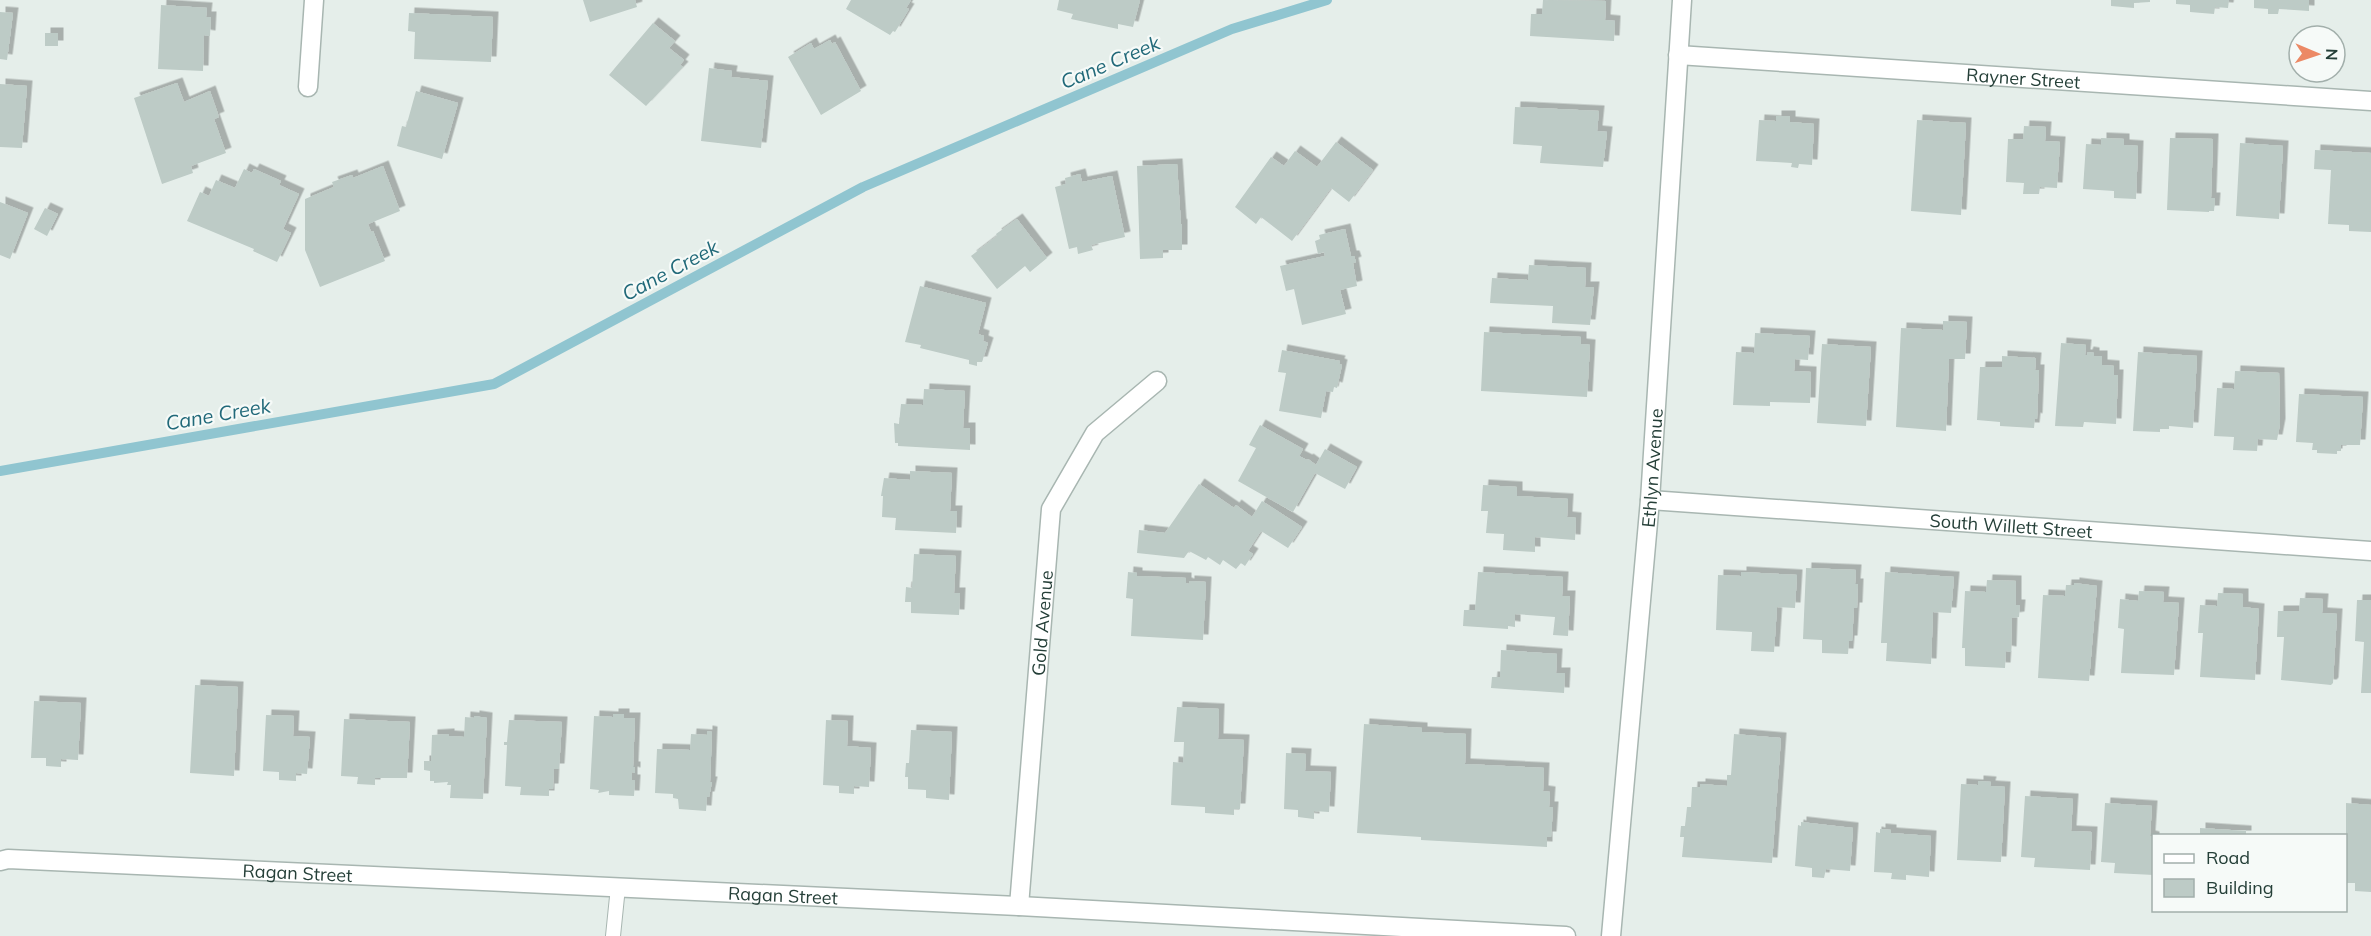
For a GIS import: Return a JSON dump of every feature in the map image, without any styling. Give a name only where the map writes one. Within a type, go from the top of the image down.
[{"type":"street","points":[[308,87],[314,0]]},
{"type":"street","name":"Ethlyn Avenue","points":[[1611,936],[1650,500],[1682,0]]},
{"type":"street","name":"Rayner Street","points":[[1678,55],[2371,101]]},
{"type":"street","name":"Gold Avenue","points":[[1019,906],[1051,509],[1095,433],[1157,381]]},
{"type":"street","name":"South Willett Street","points":[[1650,500],[2371,551]]},
{"type":"street","name":"Ragan Street","points":[[0,861],[8,859],[1019,906],[1566,936]]},
{"type":"lane","points":[[613,936],[618,887]]},
{"type":"building","points":[[583,0],[635,0],[637,7],[590,22]]},
{"type":"building","points":[[851,0],[911,0],[906,8],[909,9],[895,32],[893,31],[890,35],[846,9]]},
{"type":"building","points":[[1059,0],[1140,0],[1133,27],[1118,24],[1118,29],[1071,19],[1073,14],[1057,10]]},
{"type":"building","points":[[1543,0],[1606,1],[1605,20],[1615,21],[1614,41],[1530,36],[1531,14],[1542,14]]},
{"type":"building","points":[[2111,0],[2150,0],[2150,2],[2134,3],[2134,8],[2111,6]]},
{"type":"building","points":[[2176,0],[2229,0],[2228,8],[2215,7],[2214,14],[2190,12],[2190,5],[2176,4]]},
{"type":"building","points":[[2254,0],[2309,0],[2309,11],[2279,9],[2278,14],[2268,14],[2268,9],[2254,8]]},
{"type":"building","points":[[161,5],[207,8],[206,17],[211,17],[210,36],[204,35],[203,71],[158,69]]},
{"type":"building","points":[[0,12],[13,13],[7,60],[0,59]]},
{"type":"building","points":[[409,13],[493,17],[491,62],[414,59],[415,32],[408,31]]},
{"type":"building","points":[[653,23],[675,41],[669,48],[684,60],[680,65],[683,67],[646,106],[609,75]]},
{"type":"building","points":[[45,33],[58,33],[58,46],[45,46]]},
{"type":"building","points":[[830,40],[832,44],[835,42],[861,91],[821,115],[788,57],[811,43],[814,49]]},
{"type":"building","points":[[709,68],[732,71],[731,77],[768,81],[761,148],[701,141]]},
{"type":"building","points":[[177,83],[184,102],[210,91],[219,117],[214,119],[226,153],[191,166],[193,173],[162,184],[134,98]]},
{"type":"building","points":[[0,84],[27,86],[22,148],[0,147]]},
{"type":"building","points":[[416,91],[458,103],[442,159],[397,146],[402,126],[406,127]]},
{"type":"building","points":[[1515,107],[1599,111],[1597,131],[1607,132],[1603,167],[1540,163],[1542,146],[1513,144]]},
{"type":"building","points":[[1776,116],[1790,116],[1790,122],[1814,124],[1812,165],[1799,164],[1798,168],[1791,167],[1792,163],[1756,161],[1759,120],[1776,121]]},
{"type":"building","points":[[1917,120],[1966,123],[1961,215],[1911,211]]},
{"type":"building","points":[[2024,126],[2046,127],[2045,141],[2060,142],[2057,188],[2040,187],[2039,194],[2023,194],[2024,183],[2006,182],[2008,139],[2023,139]]},
{"type":"building","points":[[2101,138],[2124,139],[2124,145],[2138,146],[2136,199],[2114,198],[2114,191],[2083,189],[2086,144],[2101,145]]},
{"type":"building","points":[[2170,138],[2213,139],[2211,198],[2215,198],[2214,211],[2167,210]]},
{"type":"building","points":[[1336,142],[1373,170],[1349,202],[1331,188],[1292,241],[1261,217],[1256,224],[1235,207],[1271,157],[1284,166],[1295,151],[1317,167]]},
{"type":"building","points":[[2240,143],[2283,146],[2279,219],[2236,216]]},
{"type":"building","points":[[2315,150],[2371,153],[2371,232],[2349,231],[2349,225],[2328,224],[2331,170],[2314,169]]},
{"type":"building","points":[[1177,164],[1182,250],[1163,250],[1163,258],[1140,259],[1137,166]]},
{"type":"building","points":[[383,166],[400,211],[368,224],[385,261],[320,287],[305,250],[305,199],[334,187],[332,182],[352,175],[353,178]]},
{"type":"building","points":[[244,169],[252,173],[254,169],[281,181],[279,185],[299,194],[283,229],[291,233],[277,262],[253,251],[254,249],[187,221],[200,192],[209,196],[216,180],[235,188]]},
{"type":"building","points":[[1080,174],[1082,182],[1112,176],[1125,237],[1091,245],[1093,250],[1078,254],[1077,247],[1069,249],[1055,187],[1066,184],[1065,178]]},
{"type":"building","points":[[0,202],[28,213],[10,259],[0,255]]},
{"type":"building","points":[[45,208],[58,214],[47,236],[34,229]]},
{"type":"building","points":[[1017,219],[1047,258],[1030,272],[1025,266],[997,289],[971,256]]},
{"type":"building","points":[[1345,229],[1351,256],[1354,256],[1356,262],[1353,263],[1357,286],[1340,290],[1346,314],[1302,325],[1294,289],[1286,291],[1280,266],[1325,256],[1324,252],[1318,254],[1315,241],[1320,239],[1319,235]]},
{"type":"building","points":[[1529,265],[1586,268],[1585,287],[1594,287],[1590,325],[1552,323],[1553,306],[1490,303],[1492,278],[1528,280]]},
{"type":"building","points":[[920,286],[986,303],[978,334],[984,336],[983,341],[988,343],[982,362],[977,362],[977,366],[969,364],[969,360],[905,342]]},
{"type":"building","points":[[1943,321],[1967,322],[1965,359],[1949,359],[1946,431],[1896,427],[1901,328],[1943,330]]},
{"type":"building","points":[[1484,332],[1581,337],[1581,344],[1590,345],[1587,397],[1481,391]]},
{"type":"building","points":[[1755,333],[1810,336],[1808,360],[1795,359],[1794,371],[1811,372],[1810,403],[1770,402],[1770,406],[1733,405],[1736,352],[1754,353]]},
{"type":"building","points":[[2061,343],[2086,345],[2085,355],[2088,352],[2094,353],[2094,356],[2102,356],[2102,365],[2114,366],[2114,375],[2118,375],[2116,424],[2084,422],[2083,427],[2055,426]]},
{"type":"building","points":[[1822,344],[1871,347],[1866,426],[1817,423]]},
{"type":"building","points":[[1282,350],[1340,361],[1339,364],[1342,365],[1337,388],[1334,387],[1333,392],[1326,391],[1321,418],[1279,411],[1286,373],[1278,372]]},
{"type":"building","points":[[2138,352],[2197,356],[2193,428],[2169,426],[2169,429],[2160,429],[2160,432],[2133,431]]},
{"type":"building","points":[[2002,356],[2036,358],[2035,370],[2039,370],[2037,419],[2035,418],[2034,428],[2000,426],[2000,422],[1977,420],[1980,367],[2002,367]]},
{"type":"building","points":[[2235,371],[2279,373],[2280,424],[2277,440],[2258,439],[2257,451],[2233,450],[2234,437],[2214,436],[2217,388],[2234,389]]},
{"type":"building","points":[[924,389],[965,391],[963,428],[970,428],[970,450],[898,446],[898,443],[895,443],[894,423],[899,424],[901,404],[923,405]]},
{"type":"building","points":[[2299,394],[2363,397],[2360,445],[2341,445],[2341,451],[2337,451],[2337,454],[2317,453],[2317,450],[2312,450],[2313,443],[2296,442]]},
{"type":"building","points":[[1260,425],[1303,449],[1299,456],[1316,465],[1325,449],[1357,467],[1345,489],[1315,473],[1293,512],[1238,481],[1256,448],[1249,445]]},
{"type":"building","points":[[910,471],[952,473],[950,511],[957,511],[956,533],[895,530],[896,518],[882,517],[883,496],[881,496],[884,478],[910,480]]},
{"type":"building","points":[[1199,484],[1234,508],[1236,505],[1252,517],[1262,501],[1302,527],[1288,548],[1261,531],[1248,551],[1253,554],[1245,566],[1241,563],[1236,569],[1223,560],[1220,565],[1208,557],[1206,560],[1189,551],[1184,558],[1137,553],[1139,530],[1165,533]]},
{"type":"building","points":[[1483,485],[1517,487],[1517,496],[1568,499],[1567,517],[1576,518],[1575,540],[1535,537],[1535,552],[1503,550],[1504,534],[1486,533],[1488,511],[1481,511]]},
{"type":"building","points":[[914,554],[956,556],[954,593],[960,593],[959,615],[911,613],[911,602],[905,602],[906,587],[912,588]]},
{"type":"building","points":[[1806,568],[1856,570],[1857,608],[1854,608],[1852,641],[1849,641],[1848,654],[1822,653],[1822,640],[1803,639]]},
{"type":"building","points":[[1128,572],[1137,573],[1137,576],[1186,578],[1186,583],[1189,584],[1189,581],[1206,582],[1203,640],[1131,636],[1133,599],[1126,598]]},
{"type":"building","points":[[1478,572],[1563,577],[1562,596],[1570,596],[1568,636],[1553,635],[1555,617],[1515,614],[1515,627],[1508,626],[1508,629],[1463,626],[1464,610],[1475,610]]},
{"type":"building","points":[[1741,572],[1797,575],[1795,608],[1777,607],[1774,652],[1751,651],[1752,632],[1716,630],[1718,575],[1741,576]]},
{"type":"building","points":[[1885,572],[1954,577],[1951,613],[1933,612],[1931,664],[1886,661],[1887,643],[1881,643]]},
{"type":"building","points":[[1987,580],[2016,581],[2016,605],[2020,605],[2019,617],[2012,618],[2011,652],[2006,651],[2005,668],[1965,666],[1965,648],[1962,648],[1965,591],[1986,592]]},
{"type":"building","points":[[2074,583],[2097,586],[2089,681],[2038,678],[2043,595],[2065,596],[2066,585],[2074,585]]},
{"type":"building","points":[[2139,591],[2164,592],[2163,602],[2179,603],[2174,675],[2121,673],[2124,629],[2118,628],[2120,599],[2138,601]]},
{"type":"building","points":[[2218,593],[2243,594],[2243,607],[2259,609],[2255,680],[2200,677],[2203,633],[2198,633],[2200,605],[2217,606]]},
{"type":"building","points":[[2300,598],[2323,599],[2322,613],[2337,614],[2333,683],[2331,685],[2281,680],[2284,637],[2277,637],[2278,611],[2299,611]]},
{"type":"building","points":[[2357,600],[2371,600],[2371,693],[2361,693],[2364,642],[2355,641]]},
{"type":"building","points":[[1501,650],[1557,654],[1556,673],[1565,673],[1564,693],[1491,688],[1492,677],[1500,677]]},
{"type":"building","points":[[195,685],[238,687],[234,776],[190,773]]},
{"type":"building","points":[[34,701],[81,703],[78,760],[61,759],[61,767],[46,766],[46,758],[31,758]]},
{"type":"building","points":[[1177,707],[1219,709],[1218,739],[1244,740],[1240,809],[1234,809],[1234,815],[1205,813],[1205,807],[1171,805],[1173,762],[1183,763],[1184,742],[1174,742]]},
{"type":"building","points":[[613,714],[624,714],[624,718],[635,718],[633,767],[635,767],[635,773],[632,772],[632,780],[635,780],[634,796],[609,795],[609,791],[598,793],[599,790],[590,789],[594,716],[613,717]]},
{"type":"building","points":[[266,715],[294,716],[293,736],[310,737],[307,774],[296,773],[296,781],[279,780],[279,772],[263,771]]},
{"type":"building","points":[[474,716],[487,718],[483,799],[450,798],[451,785],[447,785],[448,782],[430,781],[430,771],[424,770],[424,761],[431,761],[432,735],[449,734],[449,736],[464,737],[465,717],[474,718]]},
{"type":"building","points":[[344,719],[410,722],[407,778],[375,778],[375,785],[357,784],[358,777],[341,776]]},
{"type":"building","points":[[509,720],[562,722],[559,769],[554,769],[553,789],[549,789],[549,796],[520,795],[521,787],[505,786],[507,745],[504,745],[504,742],[507,742]]},
{"type":"building","points":[[826,720],[848,721],[847,746],[871,748],[869,787],[854,786],[854,794],[839,793],[839,786],[823,785]]},
{"type":"building","points":[[1364,724],[1422,728],[1422,732],[1466,734],[1465,764],[1544,768],[1543,791],[1550,792],[1549,807],[1553,807],[1551,837],[1547,837],[1547,847],[1421,840],[1421,837],[1357,833]]},
{"type":"building","points":[[911,730],[952,732],[949,800],[926,798],[926,790],[908,789],[908,777],[905,777],[906,763],[909,763]]},
{"type":"building","points":[[707,731],[712,732],[710,782],[712,782],[709,797],[707,797],[706,811],[679,809],[678,799],[673,798],[673,794],[655,793],[657,749],[690,750],[691,734],[707,735]]},
{"type":"building","points":[[1734,734],[1781,738],[1772,863],[1682,857],[1684,837],[1680,837],[1681,826],[1685,826],[1687,807],[1691,807],[1692,787],[1700,787],[1700,784],[1727,786],[1727,775],[1731,775]]},
{"type":"building","points":[[1286,753],[1306,754],[1305,771],[1331,772],[1329,812],[1314,811],[1314,819],[1298,817],[1298,810],[1284,809]]},
{"type":"building","points":[[1978,781],[1991,782],[1990,786],[2005,787],[2001,862],[1957,860],[1961,784],[1978,785]]},
{"type":"building","points":[[2025,796],[2073,799],[2071,831],[2092,832],[2090,870],[2034,867],[2035,858],[2021,857]]},
{"type":"building","points":[[2105,803],[2152,806],[2150,836],[2152,836],[2152,875],[2114,873],[2115,863],[2101,862]]},
{"type":"building","points":[[2346,803],[2371,805],[2371,892],[2355,891],[2355,883],[2347,883]]},
{"type":"building","points":[[1801,822],[1853,828],[1850,871],[1826,869],[1824,878],[1812,877],[1812,868],[1795,866],[1798,825],[1801,826]]},
{"type":"building","points":[[2200,828],[2246,831],[2246,834],[2200,834]]},
{"type":"building","points":[[1880,829],[1891,830],[1891,833],[1931,836],[1929,877],[1906,875],[1906,880],[1891,879],[1892,873],[1874,872],[1876,832],[1880,833]]},
{"type":"waterway","name":"Cane Creek","points":[[0,471],[494,384],[863,187],[1232,29],[1327,0]]}]
